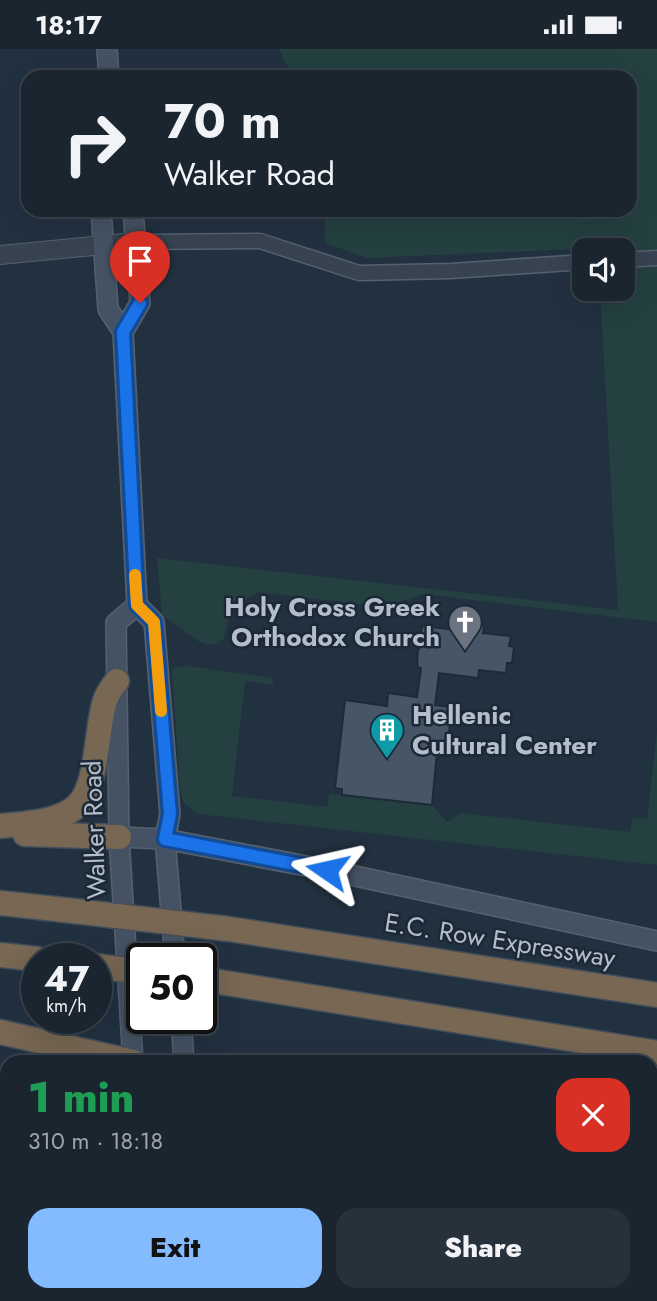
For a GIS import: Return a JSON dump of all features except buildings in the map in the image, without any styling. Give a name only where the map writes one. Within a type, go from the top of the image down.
[{"type":"highway","points":[[0,826],[43,822],[78,809],[89,793],[93,778],[104,695],[117,681]]},
{"type":"highway","points":[[0,833],[119,837]]},
{"type":"highway","name":"E.C. Row Expressway","points":[[0,903],[229,929],[657,995]]},
{"type":"highway","points":[[0,955],[21,958]]},
{"type":"highway","points":[[217,981],[657,1053]]},
{"type":"highway","points":[[0,1032],[104,1055]]},
{"type":"main road","points":[[107,49],[108,70]]},
{"type":"main road","points":[[101,217],[108,309],[123,332],[137,605],[154,622],[170,814],[165,839],[174,943]]},
{"type":"main road","points":[[123,332],[140,303],[133,217]]},
{"type":"main road","name":"Walker Road","points":[[135,1055],[119,837],[117,623],[137,605]]},
{"type":"main road","points":[[119,837],[165,839],[327,870],[657,941]]},
{"type":"main road","points":[[182,1034],[184,1055]]},
{"type":"street","points":[[0,255],[135,242],[260,241],[359,273],[451,271],[572,263]]},
{"type":"street","points":[[635,259],[657,257]]},
{"type":"green space","points":[[279,49],[657,49],[657,622],[423,594],[384,607],[258,592],[237,604],[230,613],[224,638],[217,644],[208,645],[198,641],[162,615],[157,558],[618,610],[601,301],[635,301],[635,238],[572,238],[572,249],[368,258],[325,243],[325,217],[637,217],[637,70],[290,70]]},
{"type":"green space","points":[[187,666],[272,678],[274,685],[245,681],[232,796],[327,807],[329,794],[432,805],[447,822],[461,813],[630,832],[633,818],[647,819],[657,732],[657,865],[198,814],[184,803],[180,791],[172,668]]},
{"type":"slow traffic","points":[[135,575],[137,605],[154,622],[161,711]]},
{"type":"place","name":"Holy Cross Greek Orthodox Church","points":[[465,652]]},
{"type":"place","name":"Hellenic Cultural Center","points":[[387,760]]},
{"type":"route","points":[[140,303],[123,332],[137,605],[154,622],[170,814],[165,839],[327,870]]}]
